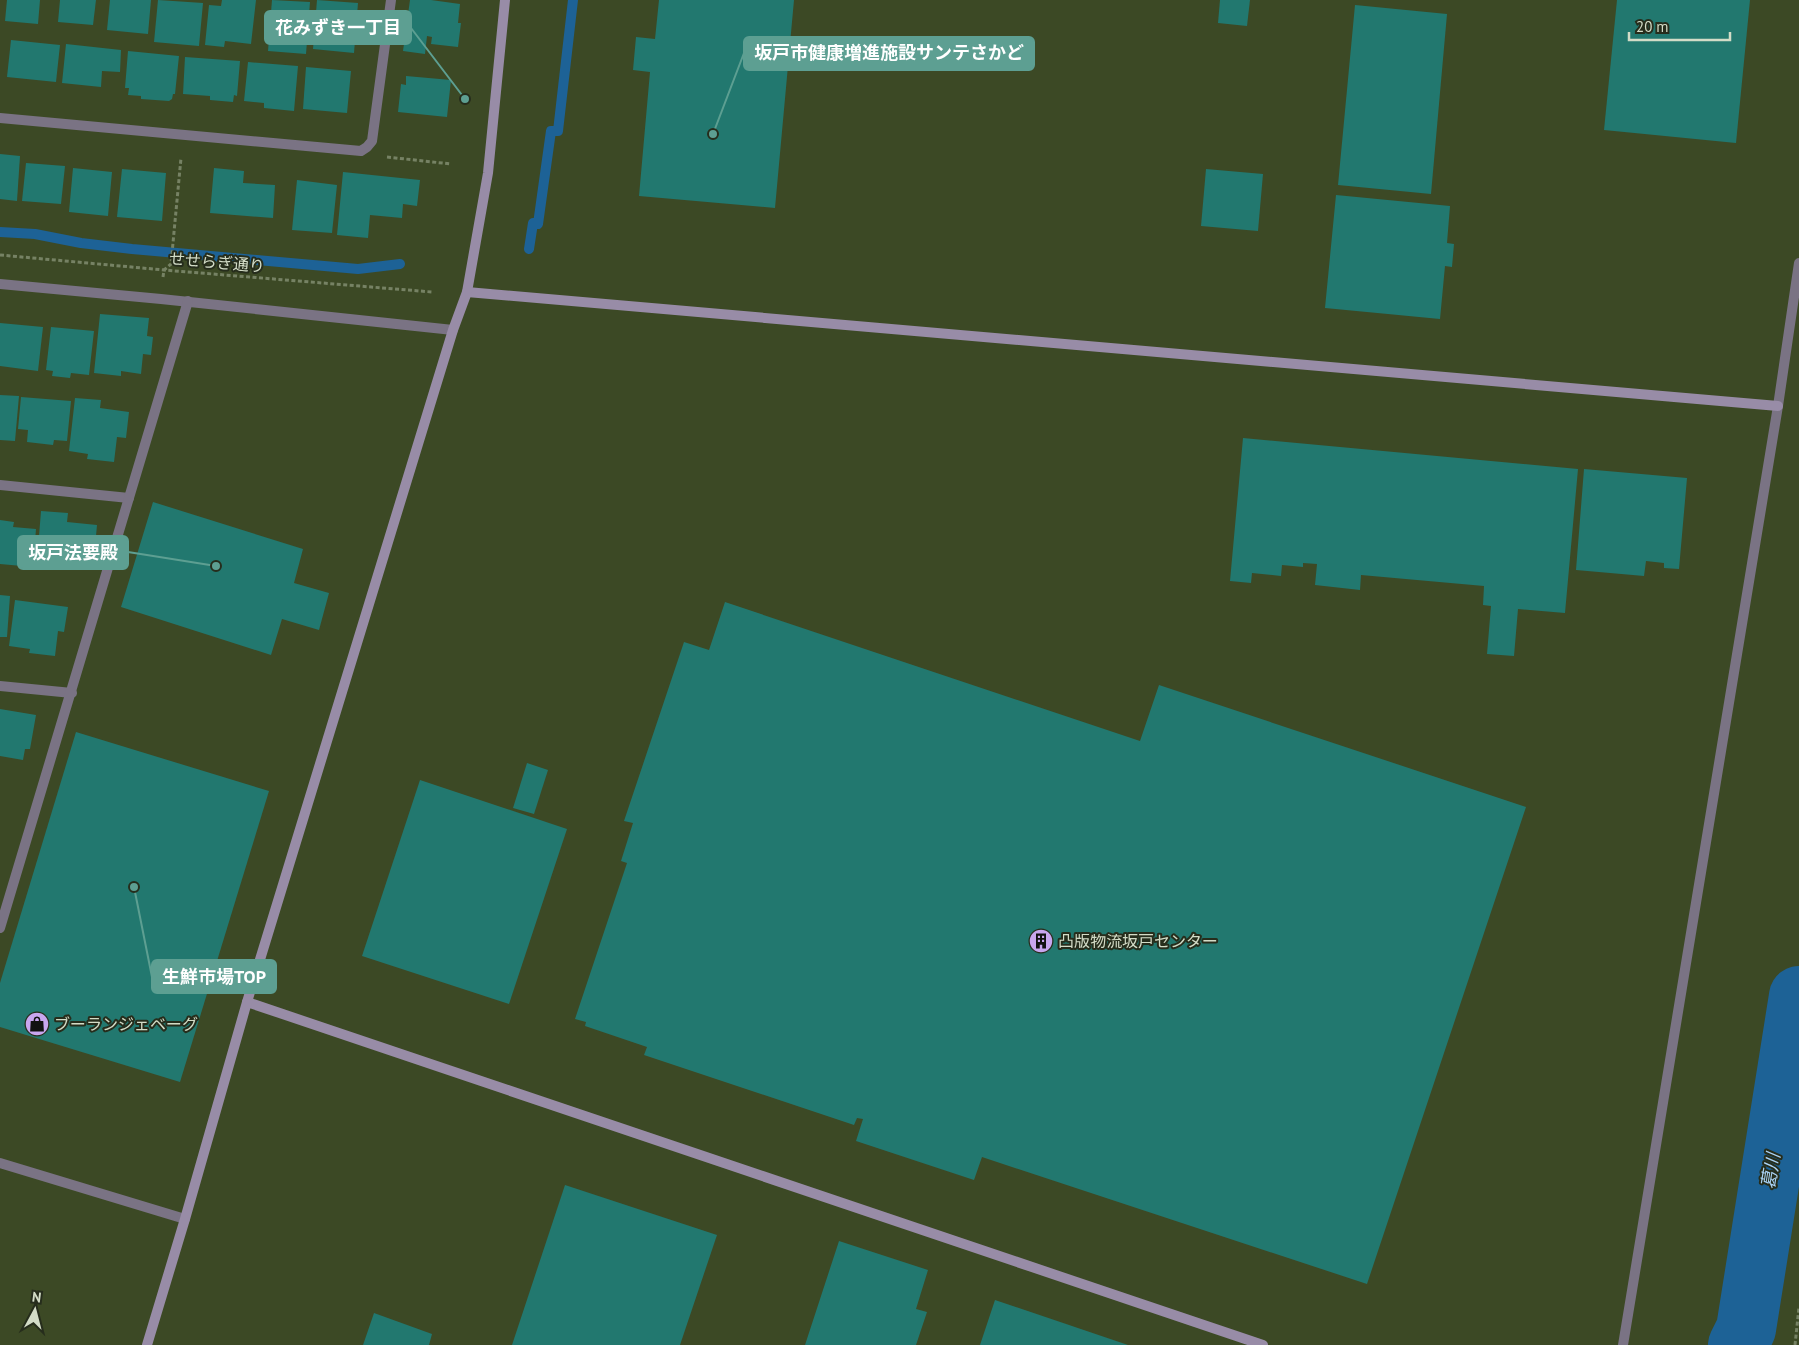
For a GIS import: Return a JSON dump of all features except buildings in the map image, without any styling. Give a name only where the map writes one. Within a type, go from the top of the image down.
[{"type":"street","points":[[0,118],[361,151],[372,141],[391,0]]},
{"type":"street","points":[[147,1345],[247,1002],[466,292],[488,173],[505,0]]},
{"type":"street","points":[[1623,1345],[1778,406],[1799,263]]},
{"type":"street","points":[[0,284],[188,301],[453,330]]},
{"type":"street","points":[[466,292],[1778,406]]},
{"type":"street","points":[[0,928],[188,301]]},
{"type":"street","points":[[0,485],[129,498]]},
{"type":"street","points":[[0,686],[72,693]]},
{"type":"street","points":[[247,1002],[1263,1345]]},
{"type":"street","points":[[0,1163],[185,1219]]},
{"type":"path","points":[[172,264],[183,135]]},
{"type":"path","points":[[372,141],[384,157],[451,164]]},
{"type":"path","name":"せせらぎ通り","points":[[0,255],[432,292]]},
{"type":"path","points":[[1795,1345],[1799,1307]]},
{"type":"waterway","points":[[529,249],[533,223],[538,224],[551,131],[558,131],[573,0]]},
{"type":"waterway","points":[[0,232],[35,234],[81,243],[132,249],[358,269],[400,264]]},
{"type":"waterway","name":"葛川","points":[[1738,1345],[1746,1329],[1799,996]]},
{"type":"place","name":"花みずき一丁目","points":[[465,99]]},
{"type":"place","name":"坂戸市健康増進施設サンテさかど","points":[[713,134]]},
{"type":"place","name":"坂戸法要殿","points":[[216,566]]},
{"type":"place","name":"生鮮市場TOP","points":[[134,887]]},
{"type":"place","name":"凸版物流坂戸センター","points":[[1041,941]]},
{"type":"place","name":"ブーランジェベーグ","points":[[37,1024]]}]
